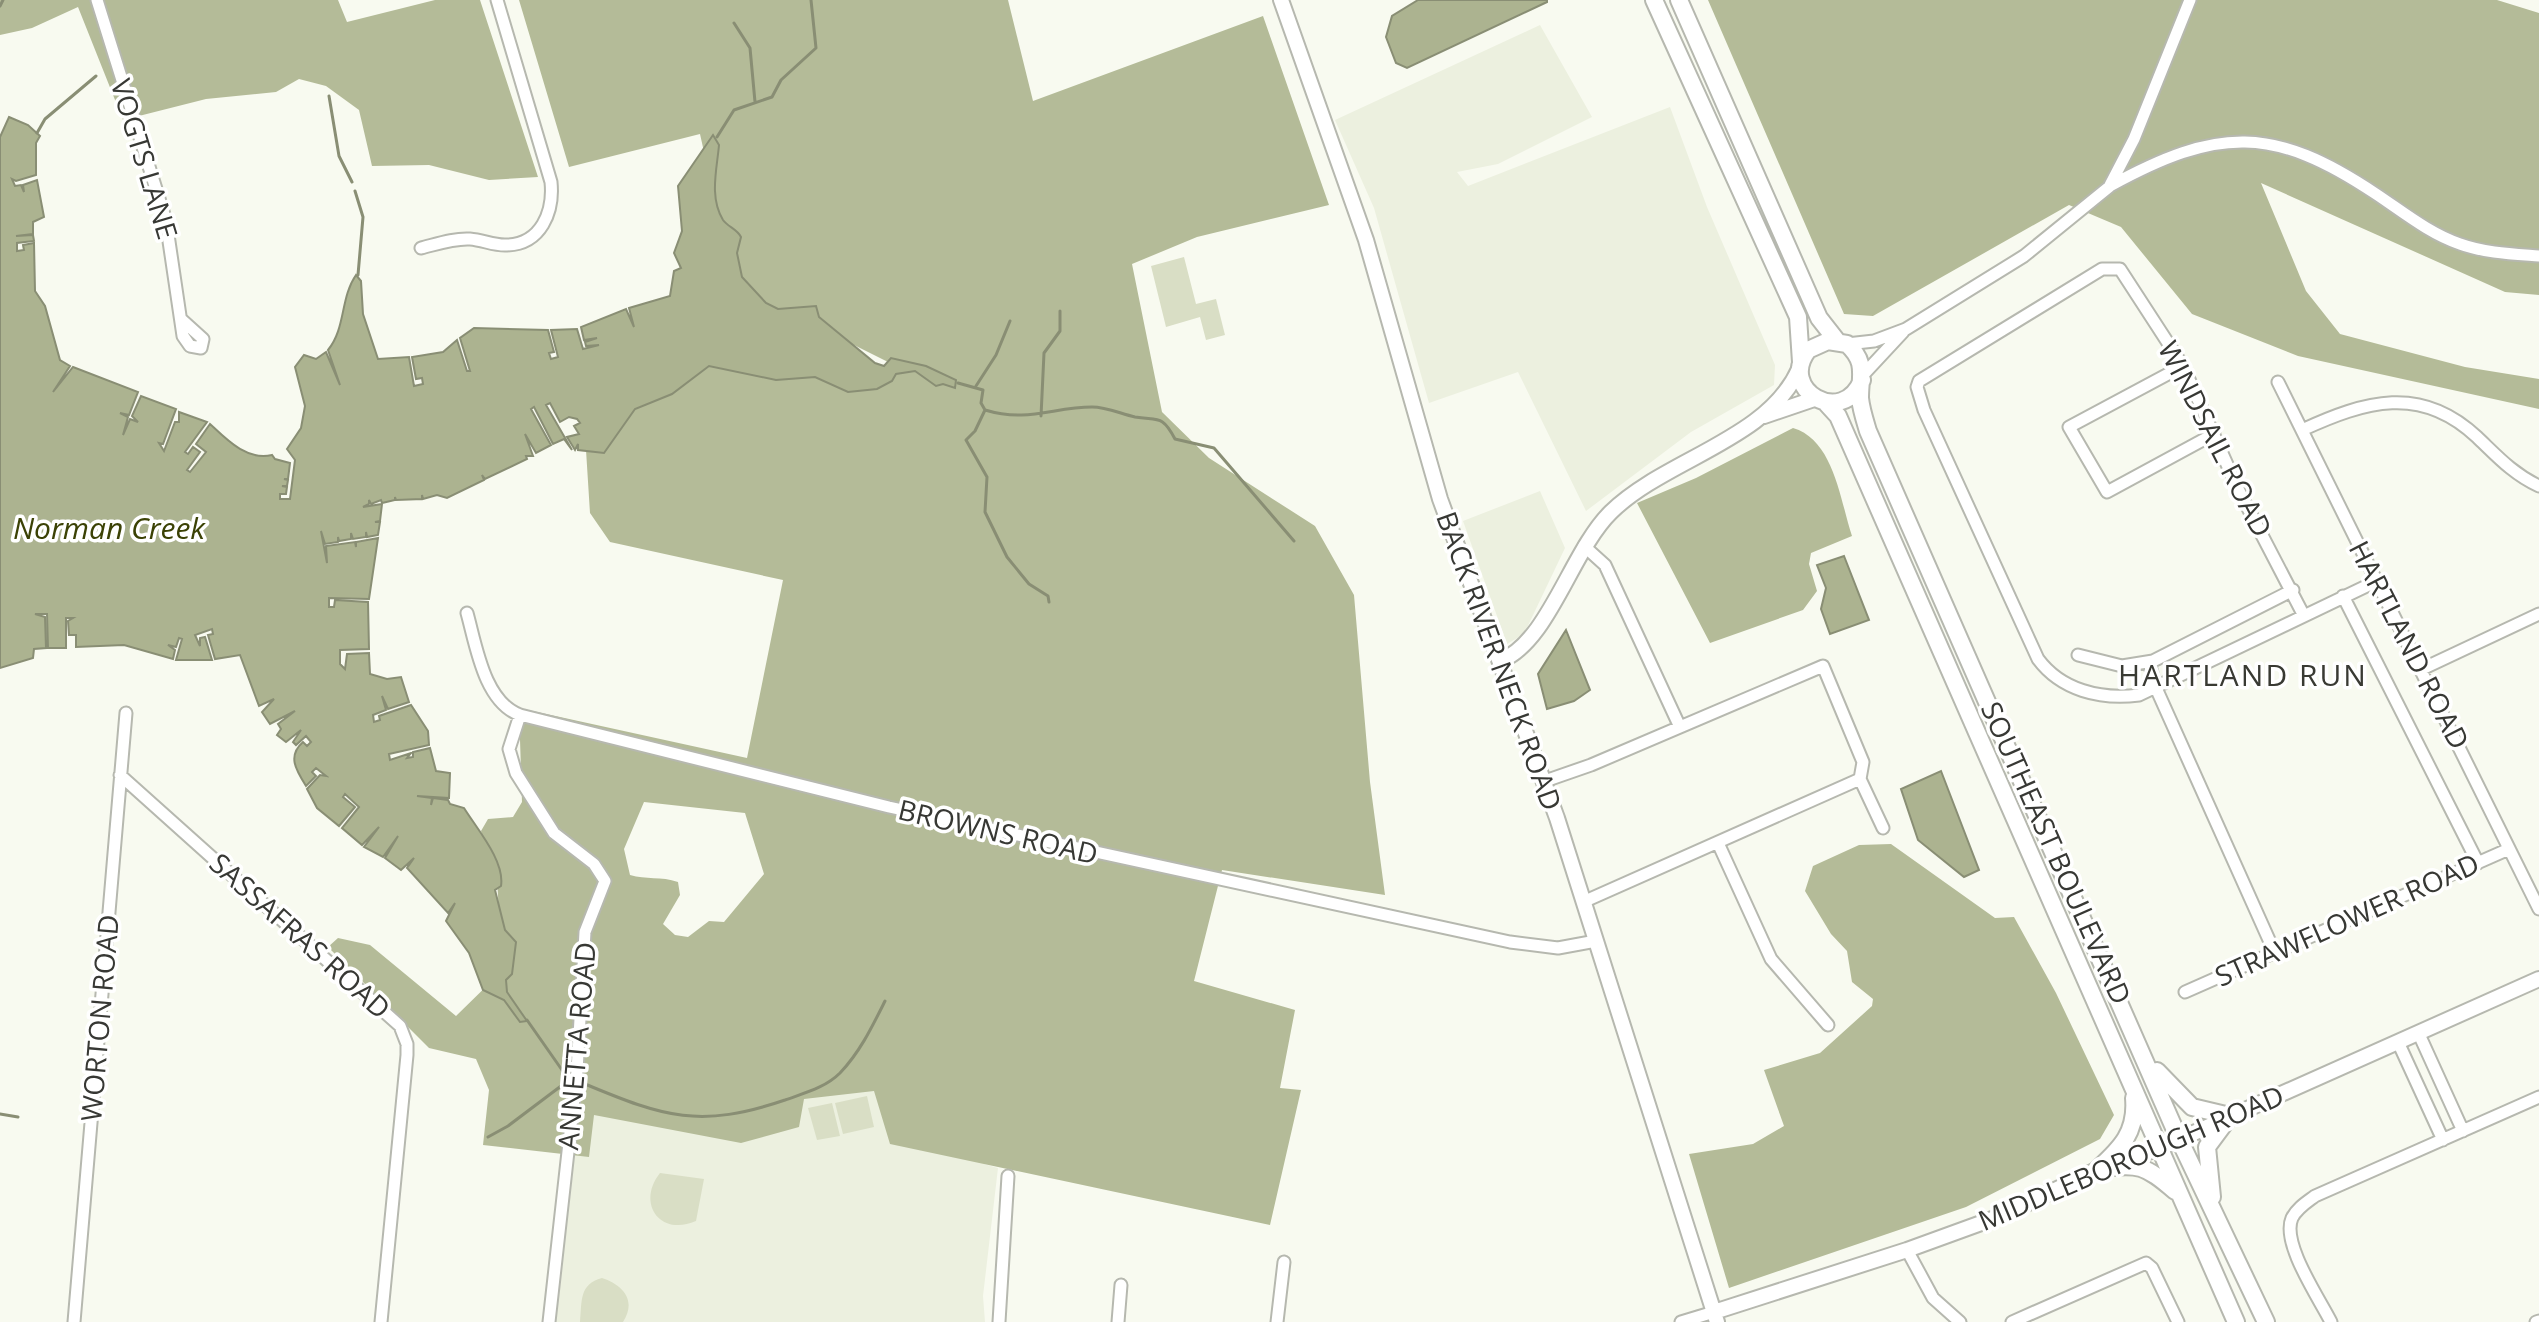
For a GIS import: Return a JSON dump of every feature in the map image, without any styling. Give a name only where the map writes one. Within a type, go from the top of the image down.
[{"type":"main road","points":[[1654,0],[1798,317],[1803,389],[1821,402],[1841,403],[1853,396],[1863,377],[1856,352],[1819,318],[1679,0]]},
{"type":"main road","points":[[1800,366],[1808,350],[1842,342]]},
{"type":"main road","name":"SOUTHEAST BOULEVARD","points":[[1863,377],[1860,399],[1868,431],[2179,1139],[2266,1322]]},
{"type":"main road","name":"SOUTHEAST BOULEVARD","points":[[1821,402],[1838,416],[2236,1322]]},
{"type":"main road","points":[[2143,1052],[2179,1097],[2192,1107],[2230,1116],[2207,1147],[2208,1176],[2218,1222]]},
{"type":"main road","points":[[2098,1169],[2129,1136],[2135,1114],[2133,1085]]},
{"type":"main road","points":[[2098,1169],[2125,1164],[2150,1170],[2180,1195]]},
{"type":"street","name":"VOGTS LANE","points":[[97,0],[166,221],[182,320]]},
{"type":"street","points":[[421,248],[468,239],[498,245],[519,243],[539,232],[549,213],[551,182],[497,0]]},
{"type":"street","name":"BACK RIVER NECK ROAD","points":[[1281,0],[1366,240],[1431,470],[1545,781],[1716,1317]]},
{"type":"street","points":[[2109,187],[2134,139],[2190,0]]},
{"type":"street","points":[[1842,342],[1874,341],[1906,329],[2024,256],[2109,187],[2196,146],[2238,141],[2269,143],[2331,165],[2446,239],[2476,249],[2539,256]]},
{"type":"street","name":"WINDSAIL ROAD","points":[[2156,688],[2139,695],[2103,695],[2069,686],[2046,669],[1993,564],[1924,410],[1917,387],[1919,381],[2102,269],[2120,269],[2183,366],[2238,489],[2303,614]]},
{"type":"street","points":[[1863,377],[1906,329]]},
{"type":"street","points":[[1500,661],[1514,656],[1529,642],[1584,546],[1623,501],[1760,418],[1792,386],[1800,366]]},
{"type":"street","points":[[2183,366],[2069,427],[2107,492],[2214,434]]},
{"type":"street","name":"HARTLAND ROAD","points":[[2278,382],[2539,909]]},
{"type":"street","points":[[1760,418],[1821,402]]},
{"type":"street","points":[[2302,430],[2340,412],[2382,402],[2429,406],[2463,425],[2509,469],[2539,486]]},
{"type":"street","points":[[1584,546],[1605,565],[1679,725]]},
{"type":"street","points":[[2156,688],[2303,614],[2377,581]]},
{"type":"street","points":[[2078,655],[2113,665],[2149,662],[2293,590]]},
{"type":"street","points":[[2343,596],[2478,863]]},
{"type":"street","name":"BROWNS ROAD","points":[[467,613],[492,691],[506,707],[520,715],[889,807],[1510,942],[1558,948],[1596,941]]},
{"type":"street","points":[[2422,669],[2539,614]]},
{"type":"street","points":[[2149,662],[2156,688],[2274,951]]},
{"type":"street","points":[[1545,781],[1591,765],[1823,666],[1863,762],[1860,779],[1883,828]]},
{"type":"street","name":"WORTON ROAD","points":[[74,1322],[126,713]]},
{"type":"street","name":"ANNETTA ROAD","points":[[520,715],[509,749],[516,773],[554,833],[594,864],[605,881],[585,932],[577,1071],[549,1322]]},
{"type":"street","name":"SASSAFRAS ROAD","points":[[120,775],[400,1026],[407,1044],[407,1055],[381,1322]]},
{"type":"street","points":[[1583,902],[1860,779]]},
{"type":"street","points":[[1718,843],[1771,959],[1828,1025]]},
{"type":"street","name":"STRAWFLOWER ROAD","points":[[2185,992],[2509,849]]},
{"type":"street","name":"MIDDLEBOROUGH ROAD","points":[[1716,1317],[2006,1214],[2098,1169],[2160,1148],[2539,979]]},
{"type":"street","points":[[2418,1032],[2463,1131]]},
{"type":"street","points":[[2398,1042],[2443,1140]]},
{"type":"street","points":[[2331,1322],[2291,1242],[2290,1225],[2295,1212],[2315,1196],[2539,1097]]},
{"type":"street","points":[[999,1322],[1008,1176]]},
{"type":"street","points":[[1907,1250],[1933,1298],[1960,1322]]},
{"type":"street","points":[[1277,1322],[1284,1262]]},
{"type":"street","points":[[2012,1322],[2146,1263],[2178,1322]]},
{"type":"street","points":[[1118,1322],[1121,1285]]},
{"type":"street","points":[[1681,1322],[1716,1317]]},
{"type":"shaded area","points":[[0,0],[338,0],[347,22],[435,0],[480,0],[538,177],[489,180],[429,165],[372,166],[359,110],[326,86],[299,79],[276,92],[206,99],[123,120],[78,7],[32,28],[0,35]]},
{"type":"shaded area","points":[[519,0],[1008,0],[1033,101],[1263,16],[1329,205],[1197,237],[1132,264],[1162,412],[1209,458],[1315,526],[1354,595],[1370,782],[1385,895],[1222,870],[1194,981],[1295,1010],[1280,1088],[1301,1090],[1270,1225],[890,1144],[874,1091],[804,1099],[799,1127],[741,1143],[594,1115],[589,1157],[483,1145],[489,1090],[476,1059],[429,1048],[328,947],[338,938],[370,945],[456,1016],[502,971],[497,877],[481,831],[488,819],[513,817],[522,802],[519,708],[747,758],[783,580],[610,542],[590,513],[586,450],[633,407],[715,360],[902,369],[840,338],[759,314],[729,264],[700,134],[569,167]],"holes":[[[644,802],[745,813],[764,874],[724,922],[709,921],[688,937],[675,935],[663,924],[680,895],[678,882],[630,875],[624,849]]]},
{"type":"shaded area","points":[[1708,0],[2497,0],[2539,13],[2539,295],[2505,292],[2261,183],[2306,291],[2340,334],[2465,367],[2539,379],[2539,409],[2298,356],[2192,314],[2121,227],[2069,205],[1873,316],[1844,314]]},
{"type":"shaded area","points":[[1540,25],[1592,117],[1498,164],[1457,172],[1468,186],[1670,107],[1707,207],[1775,365],[1774,385],[1691,432],[1586,511],[1518,372],[1429,403],[1374,208],[1335,120]]},
{"type":"shaded area","points":[[1184,257],[1196,304],[1216,299],[1225,335],[1206,340],[1200,317],[1166,327],[1151,266]]},
{"type":"shaded area","points":[[1793,428],[1807,435],[1827,458],[1852,536],[1811,553],[1809,564],[1817,591],[1803,610],[1710,643],[1637,503],[1696,478]]},
{"type":"shaded area","points":[[1540,491],[1565,548],[1524,634],[1507,644],[1463,521]]},
{"type":"shaded area","points":[[1891,844],[1995,918],[2014,917],[2056,993],[2114,1115],[2100,1139],[1966,1207],[1729,1288],[1689,1154],[1753,1144],[1784,1126],[1764,1070],[1820,1053],[1872,1006],[1873,999],[1852,982],[1847,951],[1831,934],[1805,891],[1813,866],[1859,845]]},
{"type":"shaded area","points":[[992,1089],[984,1164],[998,1168],[983,1296],[985,1322],[556,1322],[582,1090]]},
{"type":"shaded area","points":[[867,1096],[874,1127],[843,1134],[835,1103]]},
{"type":"shaded area","points":[[832,1103],[840,1136],[817,1140],[808,1108]]},
{"type":"shaded area","points":[[660,1173],[704,1179],[696,1221],[672,1224],[662,1221],[656,1214],[650,1195]]},
{"type":"shaded area","points":[[602,1278],[626,1294],[629,1307],[623,1322],[580,1322],[585,1289]]},
{"type":"water","points":[[1418,0],[1547,2],[1407,68],[1396,63],[1386,37],[1392,16]]},
{"type":"water","name":"Norman Creek","points":[[9,117],[28,125],[40,136],[36,143],[36,175],[16,181],[12,179],[15,186],[21,185],[24,192],[23,185],[37,180],[44,217],[33,222],[33,234],[16,236],[33,235],[34,241],[17,243],[17,251],[24,250],[23,245],[34,243],[35,291],[45,306],[60,360],[70,366],[53,392],[73,367],[138,392],[129,415],[120,413],[128,417],[123,435],[130,419],[138,422],[132,416],[141,396],[176,409],[163,444],[159,443],[164,451],[175,422],[179,422],[179,412],[207,422],[185,452],[188,454],[193,447],[200,452],[187,470],[190,472],[206,452],[196,444],[210,424],[246,452],[272,455],[275,459],[290,463],[288,479],[284,479],[288,480],[287,486],[282,486],[287,487],[286,494],[280,494],[280,499],[290,499],[295,460],[287,449],[301,428],[305,406],[295,367],[304,355],[316,359],[326,352],[340,385],[328,350],[338,332],[347,293],[356,275],[361,281],[363,314],[378,359],[409,357],[414,386],[423,384],[422,378],[416,379],[412,357],[443,352],[457,340],[467,371],[470,371],[460,338],[474,328],[548,330],[554,352],[549,353],[551,359],[558,357],[551,330],[577,329],[583,349],[599,345],[586,346],[585,342],[597,338],[584,340],[581,327],[626,309],[634,327],[629,308],[670,296],[674,271],[681,268],[674,253],[682,231],[678,186],[713,135],[719,145],[716,202],[723,220],[741,237],[737,253],[742,277],[766,303],[778,309],[816,306],[819,317],[875,363],[884,366],[891,358],[926,366],[956,380],[955,388],[943,384],[936,386],[915,371],[896,374],[892,381],[877,389],[848,392],[815,377],[776,380],[709,366],[672,394],[635,409],[604,453],[578,450],[578,444],[575,450],[567,437],[579,434],[574,426],[580,423],[569,417],[560,422],[550,403],[546,405],[572,450],[564,439],[553,444],[534,407],[531,409],[551,445],[536,453],[525,434],[533,456],[526,456],[527,459],[485,479],[482,475],[484,480],[447,498],[437,495],[423,499],[422,495],[422,499],[396,500],[395,497],[395,500],[371,504],[369,500],[369,504],[363,507],[382,504],[380,521],[375,522],[380,522],[378,535],[367,537],[366,532],[366,537],[353,539],[351,533],[351,539],[339,541],[338,537],[338,542],[325,544],[321,531],[327,563],[326,546],[355,542],[356,547],[356,542],[378,538],[369,599],[329,598],[329,607],[334,607],[335,600],[368,602],[369,649],[340,650],[340,664],[345,669],[347,654],[369,653],[370,674],[387,679],[401,677],[409,702],[388,709],[382,696],[386,710],[373,715],[374,722],[380,720],[379,716],[411,705],[428,731],[429,745],[389,754],[390,760],[411,753],[407,758],[413,757],[413,752],[430,748],[436,771],[450,773],[449,798],[417,796],[432,798],[431,805],[433,798],[448,800],[450,804],[464,808],[494,856],[501,876],[501,886],[495,890],[505,930],[516,942],[512,974],[506,980],[507,992],[527,1021],[520,1022],[504,1000],[483,990],[469,953],[446,921],[455,903],[448,913],[407,868],[414,858],[401,870],[385,858],[398,836],[383,857],[364,847],[379,827],[362,845],[342,828],[359,807],[345,794],[343,797],[355,807],[339,826],[317,808],[307,789],[320,775],[326,776],[316,768],[312,772],[316,776],[306,786],[294,758],[303,742],[307,746],[311,742],[306,736],[296,745],[293,742],[301,730],[286,742],[277,735],[281,729],[278,724],[295,711],[270,724],[262,712],[274,699],[259,706],[240,655],[215,659],[208,635],[213,634],[212,629],[195,635],[200,646],[200,638],[205,637],[212,660],[176,660],[182,639],[179,638],[176,647],[168,645],[175,650],[173,659],[124,645],[76,647],[76,635],[69,635],[68,621],[73,618],[66,618],[66,648],[48,648],[47,614],[35,614],[45,617],[46,648],[34,649],[33,658],[0,668],[0,137]]},
{"type":"water","points":[[1844,556],[1869,620],[1830,634],[1821,609],[1826,588],[1817,565]]},
{"type":"water","points":[[1566,630],[1590,690],[1574,701],[1547,709],[1538,674]]},
{"type":"water","points":[[1941,771],[1979,870],[1964,877],[1918,840],[1901,789]]},
{"type":"waterway","points":[[0,6],[3,0]]},
{"type":"waterway","points":[[717,137],[734,110],[772,97],[781,80],[816,48],[811,0]]},
{"type":"waterway","points":[[734,23],[750,48],[755,102]]},
{"type":"waterway","points":[[37,133],[45,119],[96,76]]},
{"type":"waterway","points":[[329,96],[339,156],[352,182]]},
{"type":"waterway","points":[[355,191],[363,217],[358,275]]},
{"type":"waterway","points":[[1041,416],[1044,353],[1060,331],[1060,311]]},
{"type":"waterway","points":[[976,386],[996,355],[1010,321]]},
{"type":"waterway","points":[[958,383],[983,390],[981,403],[985,410],[975,431],[966,440],[987,477],[985,512],[1007,557],[1029,584],[1048,596],[1049,602]]},
{"type":"waterway","points":[[985,410],[1027,415],[1098,407],[1159,420],[1175,439],[1214,448],[1294,541]]},
{"type":"waterway","points":[[585,1084],[638,1104],[683,1115],[705,1116],[755,1109],[807,1092],[834,1078],[860,1048],[885,1001]]},
{"type":"waterway","points":[[488,1137],[508,1126],[569,1080],[527,1020]]},
{"type":"waterway","points":[[0,1114],[18,1117]]},
{"type":"district","name":"HARTLAND RUN","points":[[2243,676]]}]
